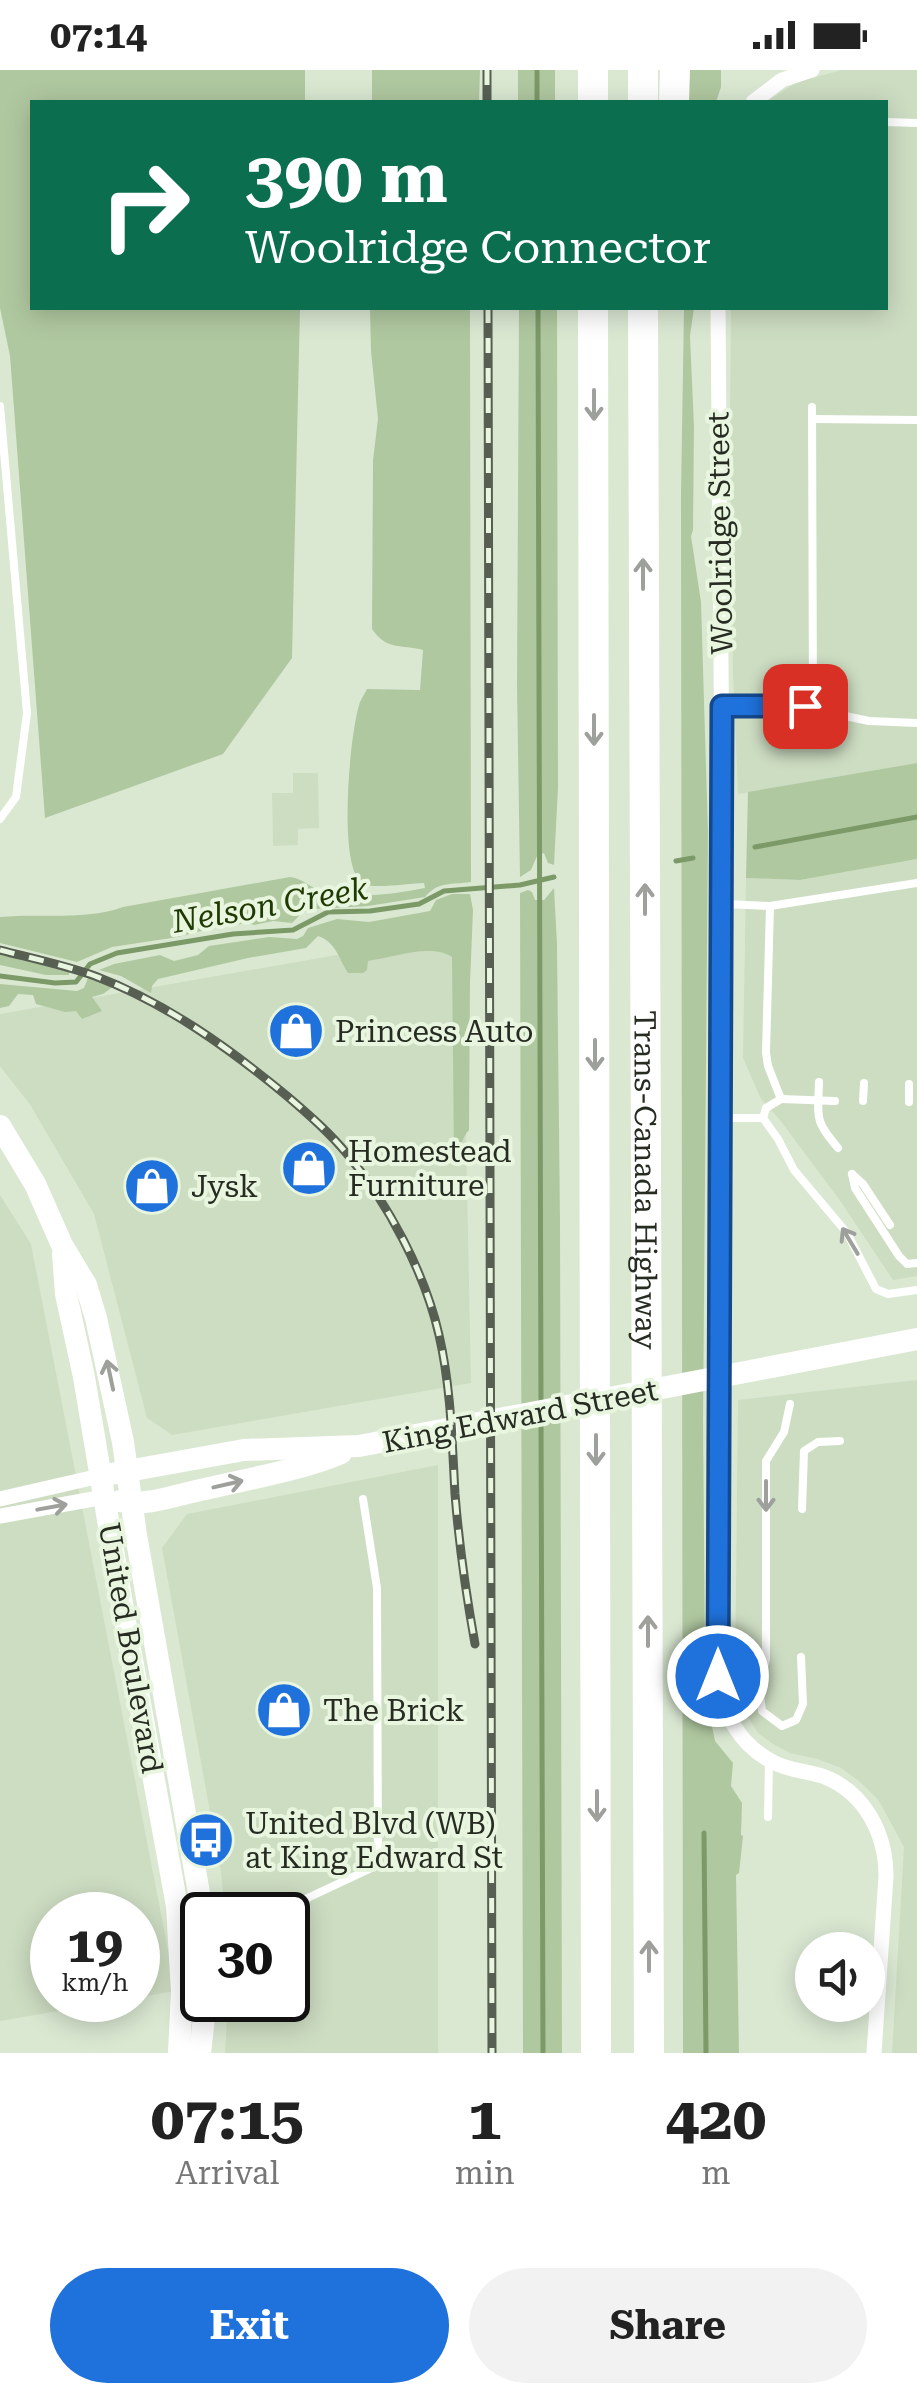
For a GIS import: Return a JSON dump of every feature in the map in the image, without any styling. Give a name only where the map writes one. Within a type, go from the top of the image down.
[{"type":"highway","points":[[592,70],[593,100]]},
{"type":"highway","points":[[642,70],[643,100]]},
{"type":"highway","points":[[674,100],[675,70]]},
{"type":"highway","name":"Trans-Canada Highway","points":[[594,310],[596,2053]]},
{"type":"highway","name":"Trans-Canada Highway","points":[[643,310],[649,2053]]},
{"type":"highway","points":[[643,505],[660,310]]},
{"type":"main road","name":"United Boulevard","points":[[0,1126],[35,1184],[62,1245],[86,1285],[96,1318],[128,1471],[199,1892]]},
{"type":"main road","name":"United Boulevard","points":[[62,1245],[66,1294],[180,1910]]},
{"type":"main road","name":"King Edward Street","points":[[358,1446],[314,1464],[132,1504],[102,1487],[128,1471],[244,1450],[358,1446],[917,1339]]},
{"type":"main road","name":"United Boulevard","points":[[179,2053],[181,2022]]},
{"type":"main road","points":[[200,2053],[204,2022]]},
{"type":"street","points":[[755,100],[782,80],[812,70]]},
{"type":"street","name":"Woolridge Street","points":[[718,310],[723,904],[718,1676],[732,1724],[746,1742],[769,1760],[825,1777],[843,1788],[867,1810],[880,1833],[886,1876],[874,2053]]},
{"type":"street","name":"King Edward Street","points":[[0,1499],[102,1487]]},
{"type":"street","name":"King Edward Street","points":[[0,1516],[102,1487]]},
{"type":"lane","points":[[888,122],[917,122]]},
{"type":"lane","points":[[0,406],[27,712],[16,797],[0,819]]},
{"type":"lane","points":[[812,407],[813,706]]},
{"type":"lane","points":[[812,418],[917,420]]},
{"type":"lane","points":[[722,706],[813,706],[870,721],[917,723]]},
{"type":"lane","points":[[723,904],[770,906],[917,882]]},
{"type":"lane","points":[[770,906],[766,1053],[781,1099]]},
{"type":"lane","points":[[819,1082],[818,1120],[838,1148]]},
{"type":"lane","points":[[863,1101],[864,1083]]},
{"type":"lane","points":[[908,1102],[909,1084]]},
{"type":"lane","points":[[763,1118],[766,1108],[781,1099],[835,1100]]},
{"type":"lane","points":[[721,1118],[763,1118]]},
{"type":"lane","points":[[763,1118],[794,1170],[847,1233],[876,1289],[888,1294],[917,1290]]},
{"type":"lane","points":[[890,1226],[852,1174],[856,1188],[898,1256],[907,1264],[917,1263]]},
{"type":"lane","points":[[790,1404],[784,1432],[766,1461],[766,1658],[759,1687],[762,1711],[782,1726],[796,1720],[802,1704],[801,1657]]},
{"type":"lane","points":[[802,1508],[804,1451],[818,1442],[840,1441]]},
{"type":"lane","points":[[310,1897],[378,1865],[377,1588],[363,1499]]},
{"type":"lane","points":[[768,1818],[769,1760]]},
{"type":"shaded area","points":[[0,70],[305,70],[305,100],[30,100],[30,310],[300,310],[292,658],[223,754],[45,818],[10,356],[0,308]]},
{"type":"shaded area","points":[[372,70],[480,70],[479,100],[372,100]]},
{"type":"shaded area","points":[[518,70],[555,70],[555,100],[518,100]]},
{"type":"shaded area","points":[[689,70],[721,70],[717,100],[689,100]]},
{"type":"shaded area","points":[[842,70],[917,70],[917,763],[738,794],[733,673],[731,310],[888,310],[888,100],[769,100],[797,82]]},
{"type":"shaded area","points":[[370,310],[470,310],[471,882],[440,886],[425,897],[315,909],[302,913],[292,923],[246,922],[112,947],[77,962],[0,943],[0,917],[93,914],[290,877],[322,892],[351,896],[425,888],[424,883],[362,883],[354,872],[350,852],[350,767],[360,702],[367,689],[420,690],[423,650],[389,644],[372,629],[373,460],[378,419]]},
{"type":"shaded area","points":[[519,310],[557,310],[558,788],[554,865],[548,863],[544,853],[520,877]]},
{"type":"shaded area","points":[[684,310],[694,310],[690,336],[694,427],[691,536],[701,602],[708,832],[705,1653],[715,1741],[733,1763],[731,1786],[742,1803],[743,1836],[736,1875],[739,2053],[683,2053]]},
{"type":"shaded area","points":[[917,763],[917,859],[800,880],[746,878],[748,792]]},
{"type":"shaded area","points":[[293,773],[318,773],[319,828],[298,829],[298,845],[273,846],[272,793],[293,793]]},
{"type":"shaded area","points":[[917,859],[917,1276],[893,1280],[841,1202],[761,1099],[743,1058],[746,878],[800,880]]},
{"type":"shaded area","points":[[554,888],[560,1220],[562,2053],[523,2053],[520,893],[528,890],[535,900],[544,900]]},
{"type":"shaded area","points":[[452,894],[470,894],[473,910],[469,1130],[454,1160],[452,957],[433,951],[411,953],[368,961],[363,973],[348,973],[333,947],[318,936],[306,948],[158,979],[151,993],[121,976],[99,970],[160,955],[174,961],[198,955],[209,946],[269,937],[297,939],[308,928],[337,919],[369,922],[430,911],[436,900]]},
{"type":"shaded area","points":[[462,933],[471,1383],[172,1435],[147,1418],[94,1214],[31,1106],[0,1066],[0,1014]]},
{"type":"shaded area","points":[[0,952],[69,975],[46,975],[0,965]]},
{"type":"shaded area","points":[[88,978],[114,986],[92,997],[102,1011],[82,1019],[76,1011],[36,1004],[33,995],[18,994],[9,1006],[0,1008],[0,984],[77,991],[84,988]]},
{"type":"shaded area","points":[[0,1195],[31,1244],[157,1892],[30,1892],[30,2016],[0,2021]]},
{"type":"shaded area","points":[[917,1380],[917,2053],[892,2053],[904,1847],[879,1801],[859,1781],[841,1768],[773,1744],[758,1733],[739,1702],[735,1682],[738,1400]]},
{"type":"shaded area","points":[[438,1465],[438,2053],[225,2053],[227,2022],[310,2022],[310,1892],[223,1892],[162,1548],[187,1514]]},
{"type":"shaded area","points":[[160,1909],[176,1991],[160,1994]]},
{"type":"waterway","points":[[537,70],[537,100]]},
{"type":"waterway","points":[[538,310],[541,1404]]},
{"type":"waterway","name":"Nelson Creek","points":[[755,847],[917,817]]},
{"type":"waterway","name":"Nelson Creek","points":[[676,861],[693,858]]},
{"type":"waterway","name":"Nelson Creek","points":[[0,976],[76,982],[90,964],[117,953],[233,934],[293,930],[328,912],[419,904],[444,891],[520,885],[554,877]]},
{"type":"waterway","points":[[541,1420],[543,2053]]},
{"type":"waterway","points":[[704,1833],[706,2053]]},
{"type":"railway","points":[[487,70],[487,100]]},
{"type":"railway","points":[[488,310],[492,2053]]},
{"type":"railway","points":[[0,950],[95,976],[147,999],[196,1028],[311,1117],[340,1146],[377,1194],[415,1263],[439,1335],[449,1394],[455,1494],[475,1644]]},
{"type":"place","name":"Princess Auto","points":[[296,1031]]},
{"type":"place","name":"Homestead Furniture","points":[[309,1168]]},
{"type":"place","name":"Jysk","points":[[152,1186]]},
{"type":"place","name":"The Brick","points":[[284,1710]]},
{"type":"place","name":"United Blvd (WB) at King Edward St","points":[[206,1840]]},
{"type":"route","points":[[718,1676],[722,706],[805,706]]}]
